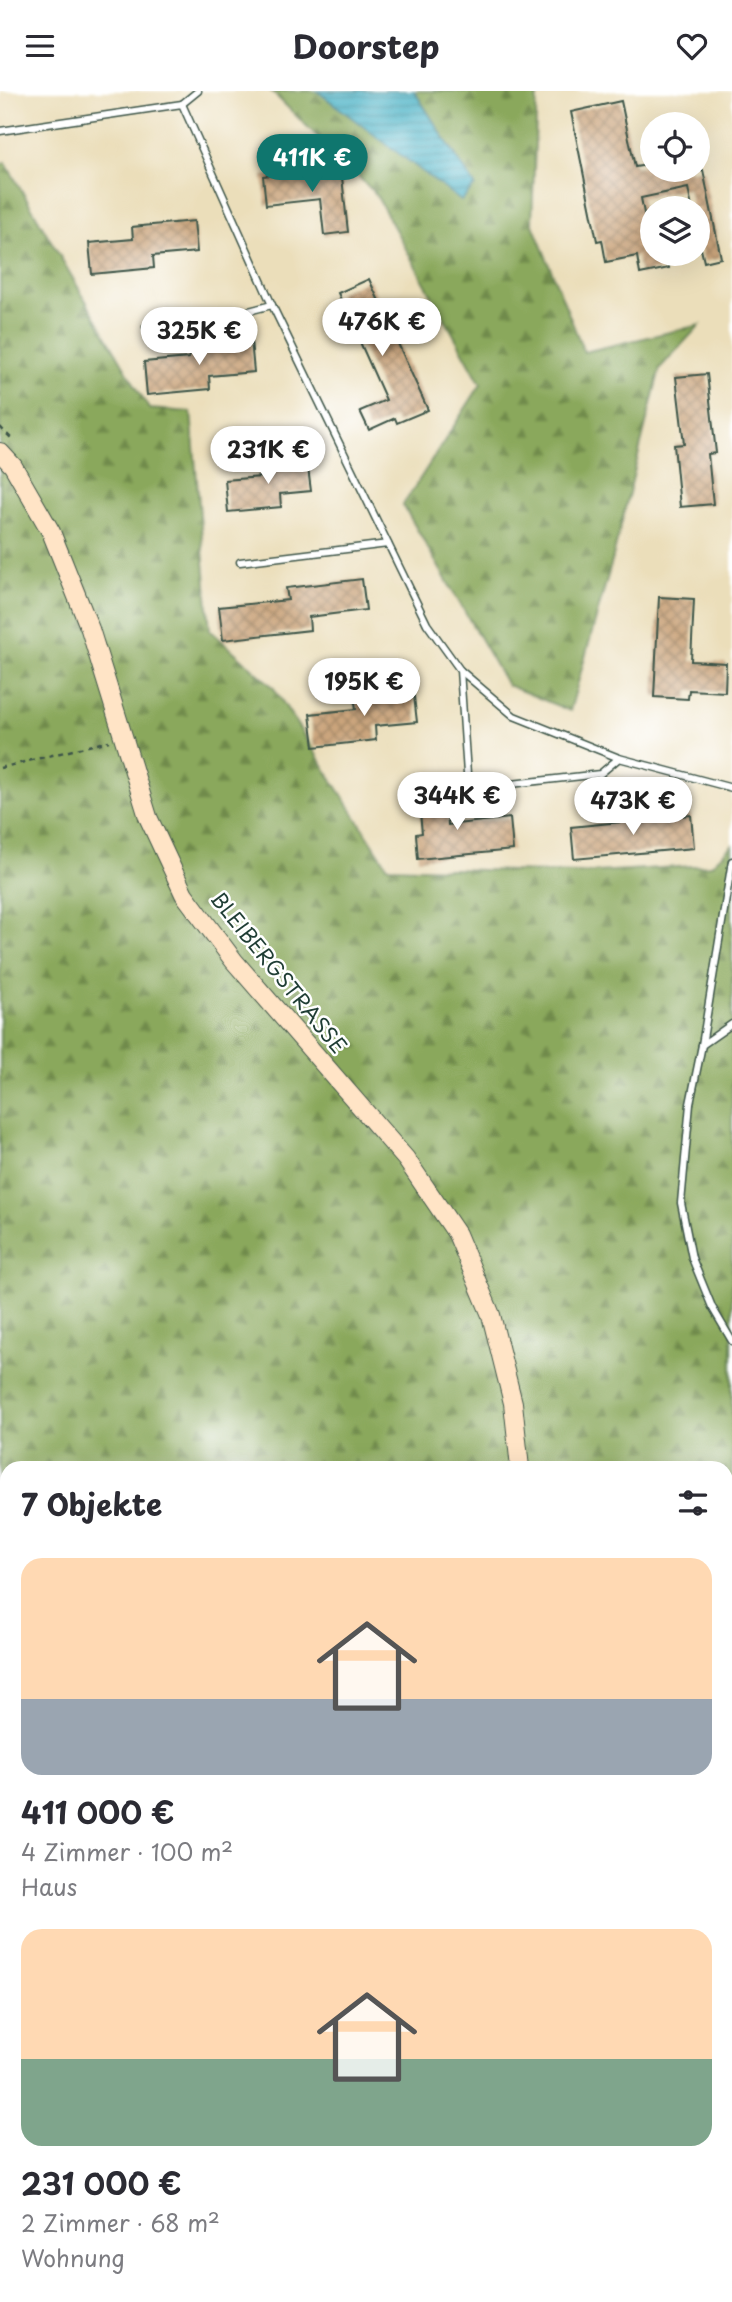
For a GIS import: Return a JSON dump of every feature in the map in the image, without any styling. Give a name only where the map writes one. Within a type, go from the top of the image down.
[{"type":"street","name":"BLEIBERGSTRASSE","points":[[6,446],[13,466],[51,532],[90,629],[148,817],[184,894],[234,961],[406,1159],[457,1234],[491,1315],[513,1403],[519,1461]]},
{"type":"lane","points":[[0,131],[182,104],[198,91]]},
{"type":"lane","points":[[182,104],[272,305],[427,624],[460,670],[514,716],[619,758],[732,789]]},
{"type":"lane","points":[[146,327],[220,318],[272,305]]},
{"type":"lane","points":[[240,562],[388,544]]},
{"type":"lane","points":[[460,670],[467,774],[473,785],[485,787],[600,774],[619,758]]},
{"type":"lane","points":[[732,861],[690,1104],[681,1203],[692,1258],[712,1307],[732,1341]]},
{"type":"lane","points":[[702,1045],[732,1024]]},
{"type":"path","points":[[0,427],[6,446]]},
{"type":"path","points":[[0,768],[122,738]]},
{"type":"green space","points":[[271,91],[317,91],[461,200],[475,186],[414,91],[537,91],[532,222],[584,352],[700,325],[660,368],[612,561],[570,711],[507,685],[403,505],[481,384],[375,193]]},
{"type":"green space","points":[[5,162],[149,409],[191,412],[210,630],[273,687],[388,867],[579,873],[711,865],[732,845],[732,1461],[0,1461],[0,164]]},
{"type":"water","points":[[317,91],[414,91],[475,186],[461,201]]},
{"type":"building","points":[[621,101],[635,167],[640,166],[640,182],[705,182],[708,196],[690,196],[688,188],[640,196],[640,266],[669,268],[640,274],[637,256],[606,262],[602,240],[597,241],[571,112]]},
{"type":"building","points":[[341,168],[348,232],[324,235],[320,199],[266,205],[263,176]]},
{"type":"building","points":[[710,204],[721,258],[710,261]]},
{"type":"building","points":[[194,221],[197,252],[153,256],[154,268],[92,274],[89,243],[133,239],[132,227]]},
{"type":"building","points":[[369,279],[428,410],[397,423],[395,418],[369,430],[360,411],[386,400],[338,293]]},
{"type":"building","points":[[251,340],[254,372],[209,376],[210,389],[147,395],[144,362],[189,358],[188,346]]},
{"type":"building","points":[[707,374],[716,453],[708,454],[713,504],[680,507],[674,445],[684,444],[676,377]]},
{"type":"building","points":[[307,460],[311,491],[280,494],[281,507],[228,512],[225,480],[261,477],[259,465]]},
{"type":"building","points":[[362,579],[366,610],[309,617],[310,630],[223,640],[219,607],[288,600],[286,588]]},
{"type":"building","points":[[659,597],[694,599],[691,661],[726,663],[725,692],[689,690],[688,699],[654,697]]},
{"type":"building","points":[[413,688],[417,722],[375,726],[376,740],[314,747],[310,714],[356,709],[354,695]]},
{"type":"building","points":[[445,789],[448,825],[510,818],[513,850],[418,859],[416,834],[422,833],[418,793]]},
{"type":"building","points":[[691,815],[694,848],[574,859],[571,827]]}]
